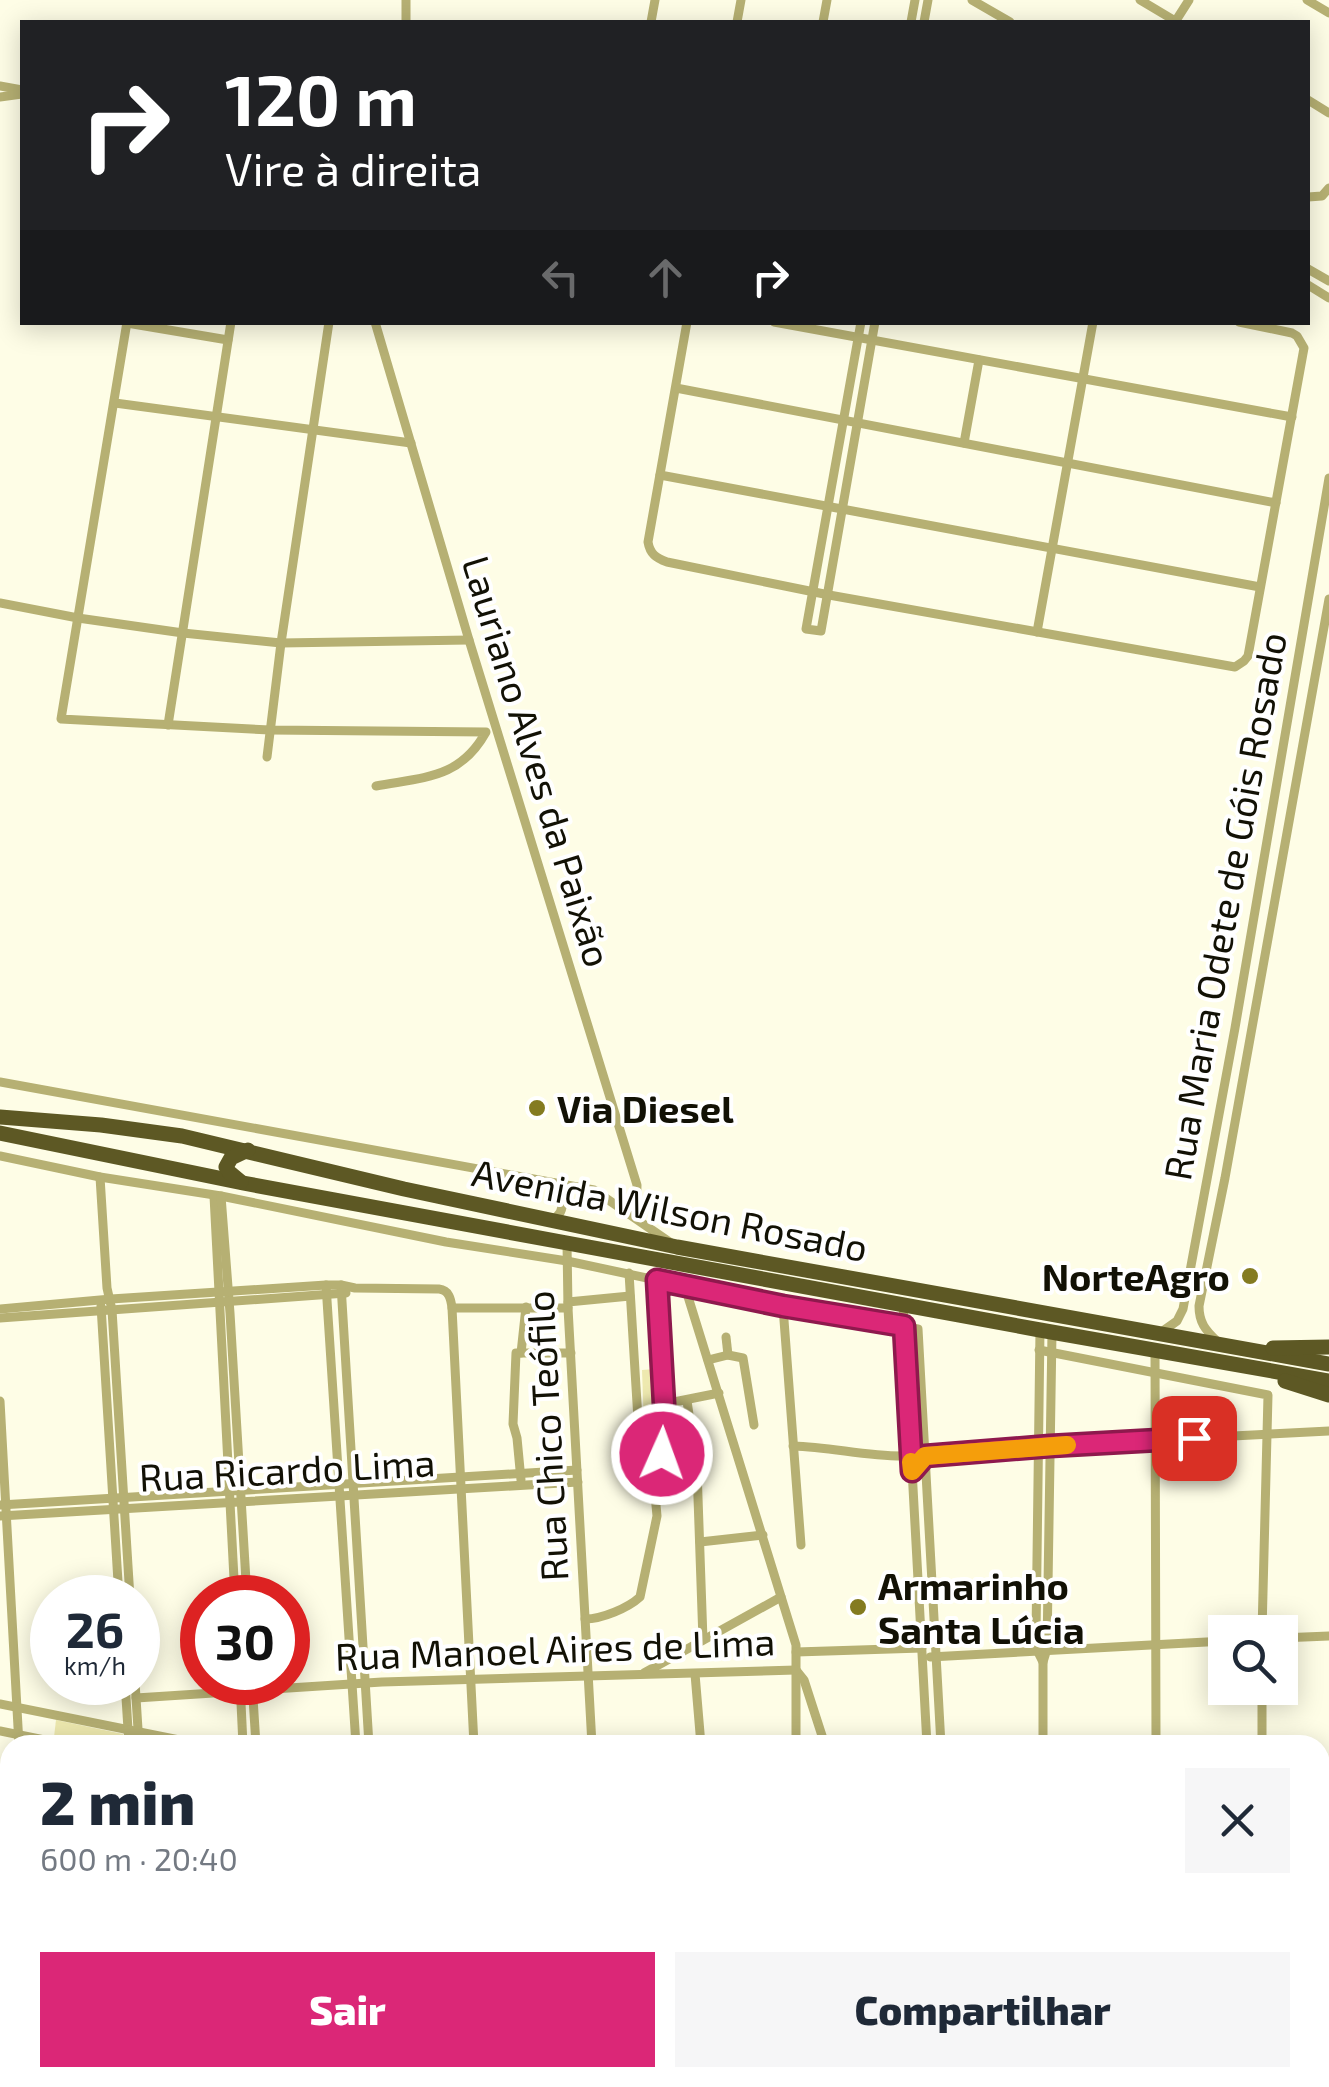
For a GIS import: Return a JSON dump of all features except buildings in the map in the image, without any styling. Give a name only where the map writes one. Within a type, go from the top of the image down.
[{"type":"highway","name":"Avenida Wilson Rosado","points":[[0,1117],[182,1136],[404,1189],[677,1247],[1156,1342],[1297,1366],[1329,1364]]},
{"type":"highway","name":"Avenida Wilson Rosado","points":[[0,1133],[243,1183],[1046,1332],[1223,1346],[1245,1357]]},
{"type":"highway","points":[[180,1169],[196,1156],[192,1142],[182,1136]]},
{"type":"highway","points":[[243,1183],[226,1167],[231,1158],[248,1150]]},
{"type":"highway","points":[[1245,1357],[1298,1346],[1329,1347]]},
{"type":"highway","points":[[1245,1357],[1329,1395]]},
{"type":"highway","name":"Avenida Wilson Rosado","points":[[1297,1366],[1329,1380]]},
{"type":"street","points":[[972,0],[1007,20]]},
{"type":"street","points":[[1140,0],[1173,20]]},
{"type":"street","points":[[1307,0],[1329,13]]},
{"type":"street","points":[[127,325],[61,719],[270,730],[486,732],[476,750],[459,766],[376,786]]},
{"type":"street","points":[[139,325],[228,340]]},
{"type":"street","points":[[168,725],[230,325]]},
{"type":"street","points":[[267,757],[329,325]]},
{"type":"street","name":"Lauriano Alves da Paixão","points":[[376,325],[637,1185],[636,1218]]},
{"type":"street","points":[[686,325],[648,542],[656,557],[812,591],[1234,667],[1248,656],[1303,354],[1301,342],[1292,333],[1253,325]]},
{"type":"street","points":[[790,325],[1292,417]]},
{"type":"street","points":[[860,325],[806,629],[820,632],[874,325]]},
{"type":"street","points":[[1037,632],[1092,325]]},
{"type":"street","points":[[964,443],[979,360]]},
{"type":"street","points":[[676,388],[1276,503]]},
{"type":"street","points":[[115,403],[411,443]]},
{"type":"street","points":[[660,475],[1260,587]]},
{"type":"street","name":"Rua Maria Odete de Góis Rosado","points":[[1156,1342],[1183,1309],[1329,478]]},
{"type":"street","name":"Rua Maria Odete de Góis Rosado","points":[[1223,1346],[1204,1328],[1199,1311],[1329,600]]},
{"type":"street","points":[[0,603],[182,633],[281,642],[469,640]]},
{"type":"street","points":[[1235,1028],[1243,1009],[1250,1009],[1247,1058]]},
{"type":"street","points":[[0,1082],[594,1190],[677,1247]]},
{"type":"street","points":[[1219,1110],[1214,1178],[1222,1176],[1229,1157]]},
{"type":"street","points":[[0,1156],[918,1329],[940,1735]]},
{"type":"street","points":[[100,1177],[119,1504],[127,1575]]},
{"type":"street","points":[[550,1221],[562,1210],[554,1183]]},
{"type":"street","points":[[218,1196],[246,1575]]},
{"type":"street","name":"Rua Chico Teófilo","points":[[567,1244],[591,1735]]},
{"type":"street","points":[[629,1273],[640,1452],[644,1459],[656,1461],[696,1461]]},
{"type":"street","points":[[585,1618],[604,1617],[640,1596],[657,1516],[656,1461],[663,1448],[657,1280]]},
{"type":"street","points":[[685,1287],[796,1645],[796,1735]]},
{"type":"street","points":[[0,1309],[355,1288],[442,1289],[451,1298],[452,1308],[474,1735]]},
{"type":"street","points":[[326,1290],[355,1735]]},
{"type":"street","points":[[342,1290],[368,1735]]},
{"type":"street","points":[[452,1308],[568,1305],[630,1296]]},
{"type":"street","points":[[903,1304],[926,1735]]},
{"type":"street","points":[[0,1318],[106,1305]]},
{"type":"street","points":[[783,1306],[801,1545]]},
{"type":"street","points":[[522,1354],[526,1307]]},
{"type":"street","points":[[1043,1735],[1046,1332]]},
{"type":"street","points":[[726,1337],[728,1355]]},
{"type":"street","points":[[1156,1342],[1156,1735]]},
{"type":"street","points":[[1045,1351],[1268,1395],[1263,1615]]},
{"type":"street","points":[[521,1480],[514,1424],[516,1354],[571,1354]]},
{"type":"street","points":[[708,1360],[728,1355],[746,1361],[754,1424]]},
{"type":"street","points":[[664,1404],[719,1393]]},
{"type":"street","points":[[0,1401],[18,1735]]},
{"type":"street","points":[[687,1401],[696,1461],[703,1640]]},
{"type":"street","points":[[728,1420],[752,1412]]},
{"type":"street","points":[[232,1426],[229,1497],[234,1575]]},
{"type":"street","points":[[912,1471],[925,1456],[1329,1431]]},
{"type":"street","points":[[794,1446],[877,1457],[906,1456],[912,1471]]},
{"type":"street","name":"Rua Ricardo Lima","points":[[3,1510],[578,1476]]},
{"type":"street","points":[[119,1504],[119,1575]]},
{"type":"street","points":[[700,1542],[763,1535]]},
{"type":"street","points":[[918,1589],[932,1590]]},
{"type":"street","points":[[641,1674],[782,1596]]},
{"type":"street","points":[[1298,1637],[1329,1636]]},
{"type":"street","points":[[796,1652],[936,1656],[1208,1642]]},
{"type":"street","points":[[796,1670],[804,1680],[822,1735]]},
{"type":"street","name":"Rua Manoel Aires de Lima","points":[[310,1685],[796,1670]]},
{"type":"street","points":[[695,1674],[699,1735]]},
{"type":"street","points":[[0,1704],[153,1735]]},
{"type":"street","points":[[128,1705],[135,1735]]},
{"type":"street","points":[[132,1735],[135,1705]]},
{"type":"street","points":[[241,1705],[242,1735]]},
{"type":"street","points":[[253,1705],[255,1735]]},
{"type":"street","points":[[1262,1705],[1262,1735]]},
{"type":"shaded area","points":[[655,1369],[657,1452],[652,1456],[645,1454],[642,1370]]},
{"type":"shaded area","points":[[56,1720],[123,1734],[123,1735],[54,1735]]},
{"type":"slow traffic","points":[[911,1462],[912,1471],[925,1456],[1067,1445]]},
{"type":"place","name":"Via Diesel","points":[[537,1108]]},
{"type":"place","name":"NorteAgro","points":[[1250,1276]]},
{"type":"place","name":"Armarinho Santa Lúcia","points":[[858,1607]]},
{"type":"route","points":[[662,1454],[664,1404],[657,1280],[904,1326],[912,1471],[925,1456],[1194,1438]]}]
